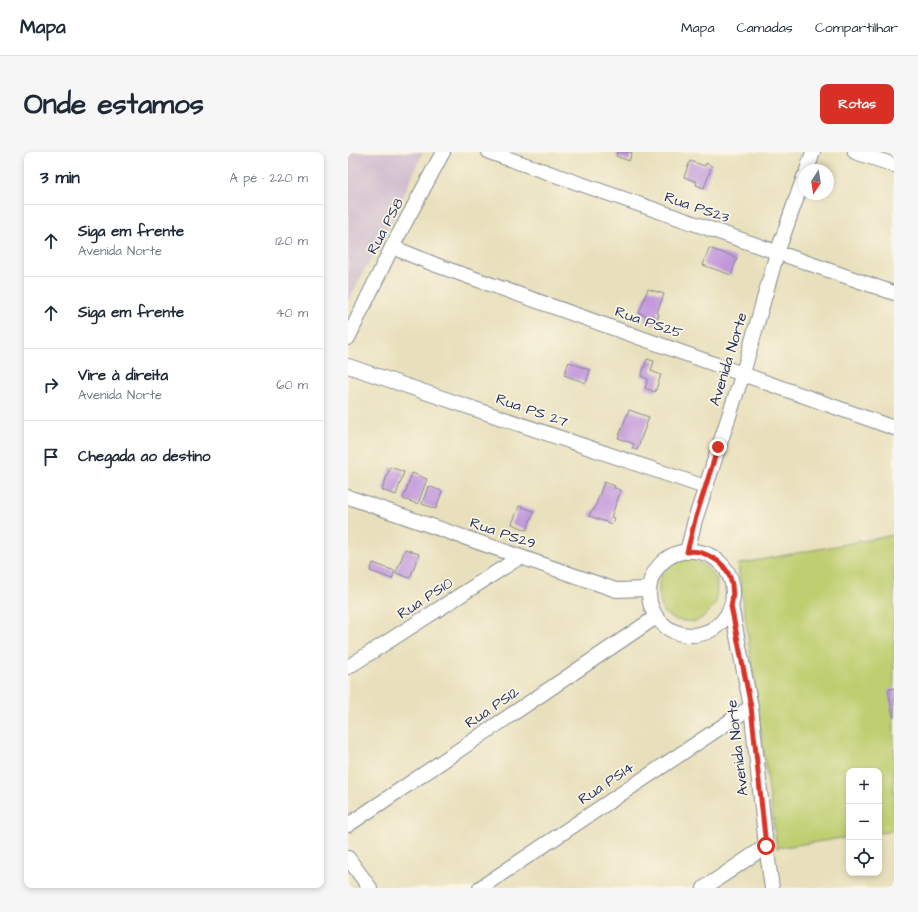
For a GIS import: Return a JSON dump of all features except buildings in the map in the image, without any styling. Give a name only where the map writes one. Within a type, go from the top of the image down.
[{"type":"street","name":"Rua PS8","points":[[348,338],[392,247],[443,152]]},
{"type":"street","name":"Rua PS23","points":[[489,152],[894,293]]},
{"type":"street","points":[[809,164],[813,152]]},
{"type":"street","points":[[855,152],[894,165]]},
{"type":"street","name":"Avenida Norte","points":[[687,552],[705,487],[743,373],[777,253],[798,194]]},
{"type":"street","name":"Rua PS25","points":[[392,247],[436,265],[894,428]]},
{"type":"street","name":"Rua PS 27","points":[[348,366],[705,487]]},
{"type":"street","name":"Rua PS29","points":[[348,497],[616,590],[648,589]]},
{"type":"street","points":[[692,551],[705,553],[717,560],[726,570],[732,582],[734,595],[731,606],[724,620],[714,630],[700,635],[686,636],[673,632],[661,624],[649,601],[648,589],[651,577],[658,567],[667,558],[678,553],[687,552],[692,551]]},
{"type":"street","name":"Rua PS10","points":[[348,667],[520,557]]},
{"type":"street","name":"Avenida Norte","points":[[731,606],[751,707],[772,888]]},
{"type":"street","name":"Rua PS12","points":[[348,825],[656,617]]},
{"type":"street","name":"Rua PS14","points":[[480,888],[751,707]]},
{"type":"street","points":[[704,888],[766,846]]},
{"type":"street","points":[[348,858],[370,888]]},
{"type":"shaded area","points":[[348,152],[423,152],[392,221],[348,301]]},
{"type":"green space","points":[[894,535],[894,831],[882,833],[882,768],[846,768],[846,837],[777,848],[738,564]]},
{"type":"green space","points":[[690,558],[706,566],[717,580],[716,603],[705,616],[695,622],[675,620],[663,612],[659,592],[660,580],[666,569],[674,563]]},
{"type":"route","points":[[718,447],[695,520],[687,552],[692,551],[705,553],[717,560],[726,570],[732,582],[734,595],[731,606],[751,707],[766,846]]}]
